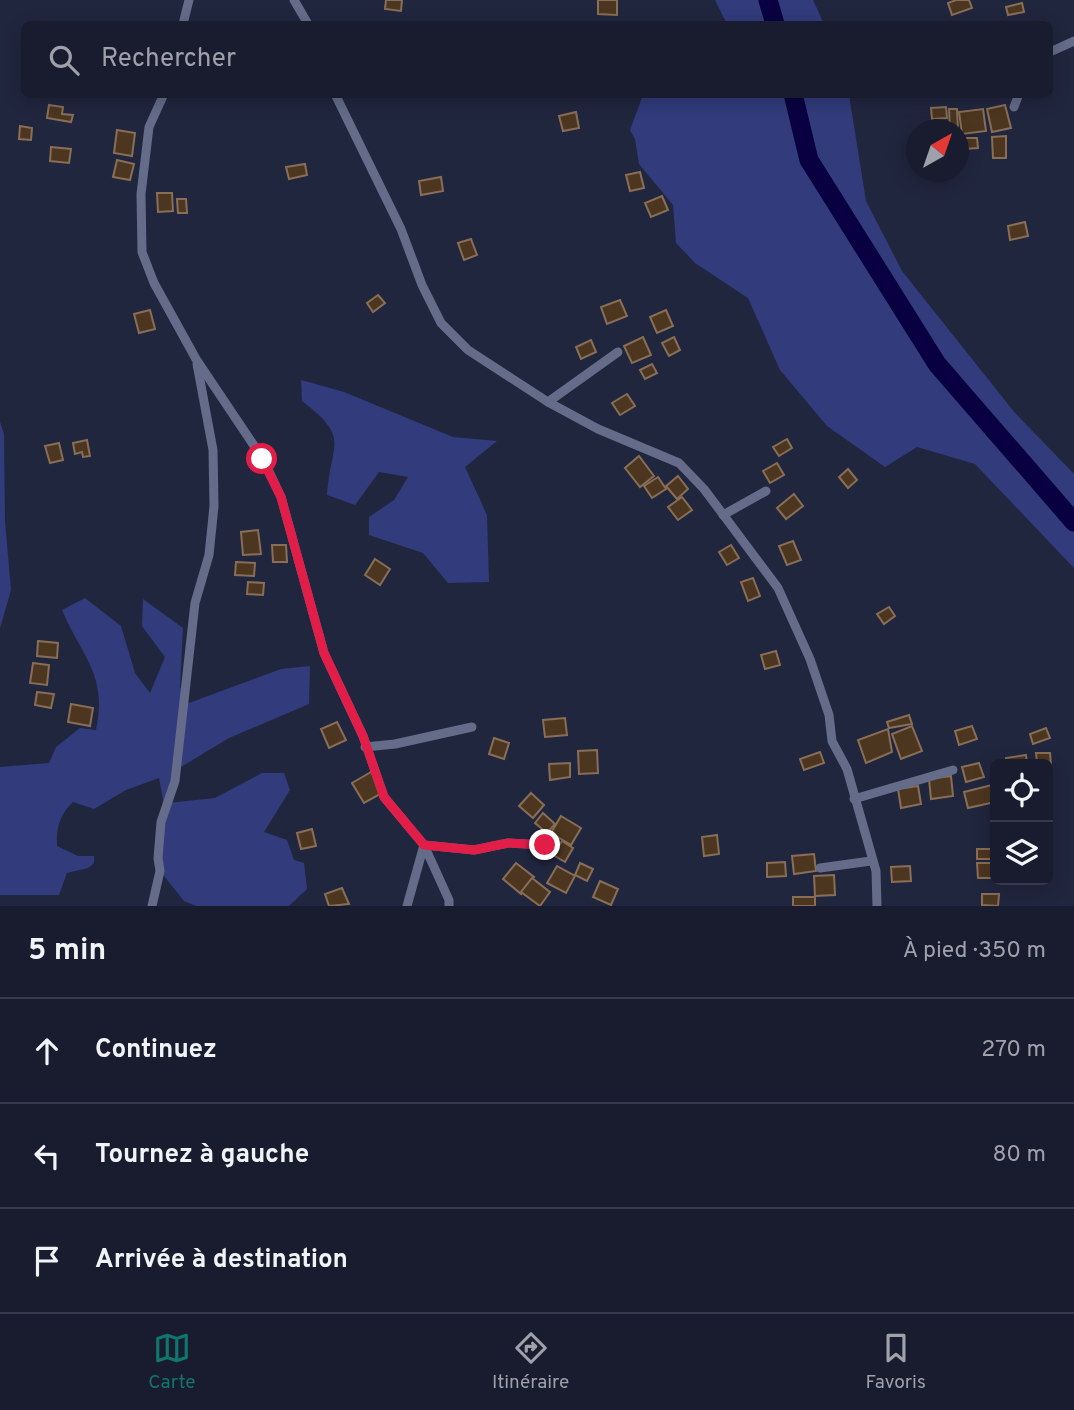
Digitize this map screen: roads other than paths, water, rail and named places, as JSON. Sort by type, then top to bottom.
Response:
[{"type":"street","points":[[184,21],[189,0]]},
{"type":"street","points":[[294,0],[307,21]]},
{"type":"street","points":[[1053,49],[1074,41]]},
{"type":"street","points":[[162,98],[149,127],[141,194],[142,252],[154,284],[196,359],[241,423],[281,497],[324,653],[363,736],[384,797],[424,845],[449,900],[449,906]]},
{"type":"street","points":[[337,98],[401,229],[422,285],[441,323],[468,350],[548,402],[598,429],[679,463],[723,515],[778,588],[820,686],[832,741],[847,769],[876,871],[877,906]]},
{"type":"street","points":[[1014,107],[1017,98]]},
{"type":"street","points":[[548,402],[618,352]]},
{"type":"street","points":[[152,906],[160,871],[158,858],[161,822],[175,781],[195,603],[209,555],[214,506],[212,450],[196,359]]},
{"type":"street","points":[[723,515],[766,491]]},
{"type":"street","points":[[365,747],[395,744],[472,727]]},
{"type":"street","points":[[854,799],[953,770]]},
{"type":"street","points":[[424,845],[474,850],[508,843],[545,845]]},
{"type":"street","points":[[407,906],[424,845]]},
{"type":"street","points":[[820,868],[871,861]]},
{"type":"waterway","points":[[768,0],[774,21]]},
{"type":"waterway","points":[[794,98],[809,160],[937,364],[1074,522]]}]
